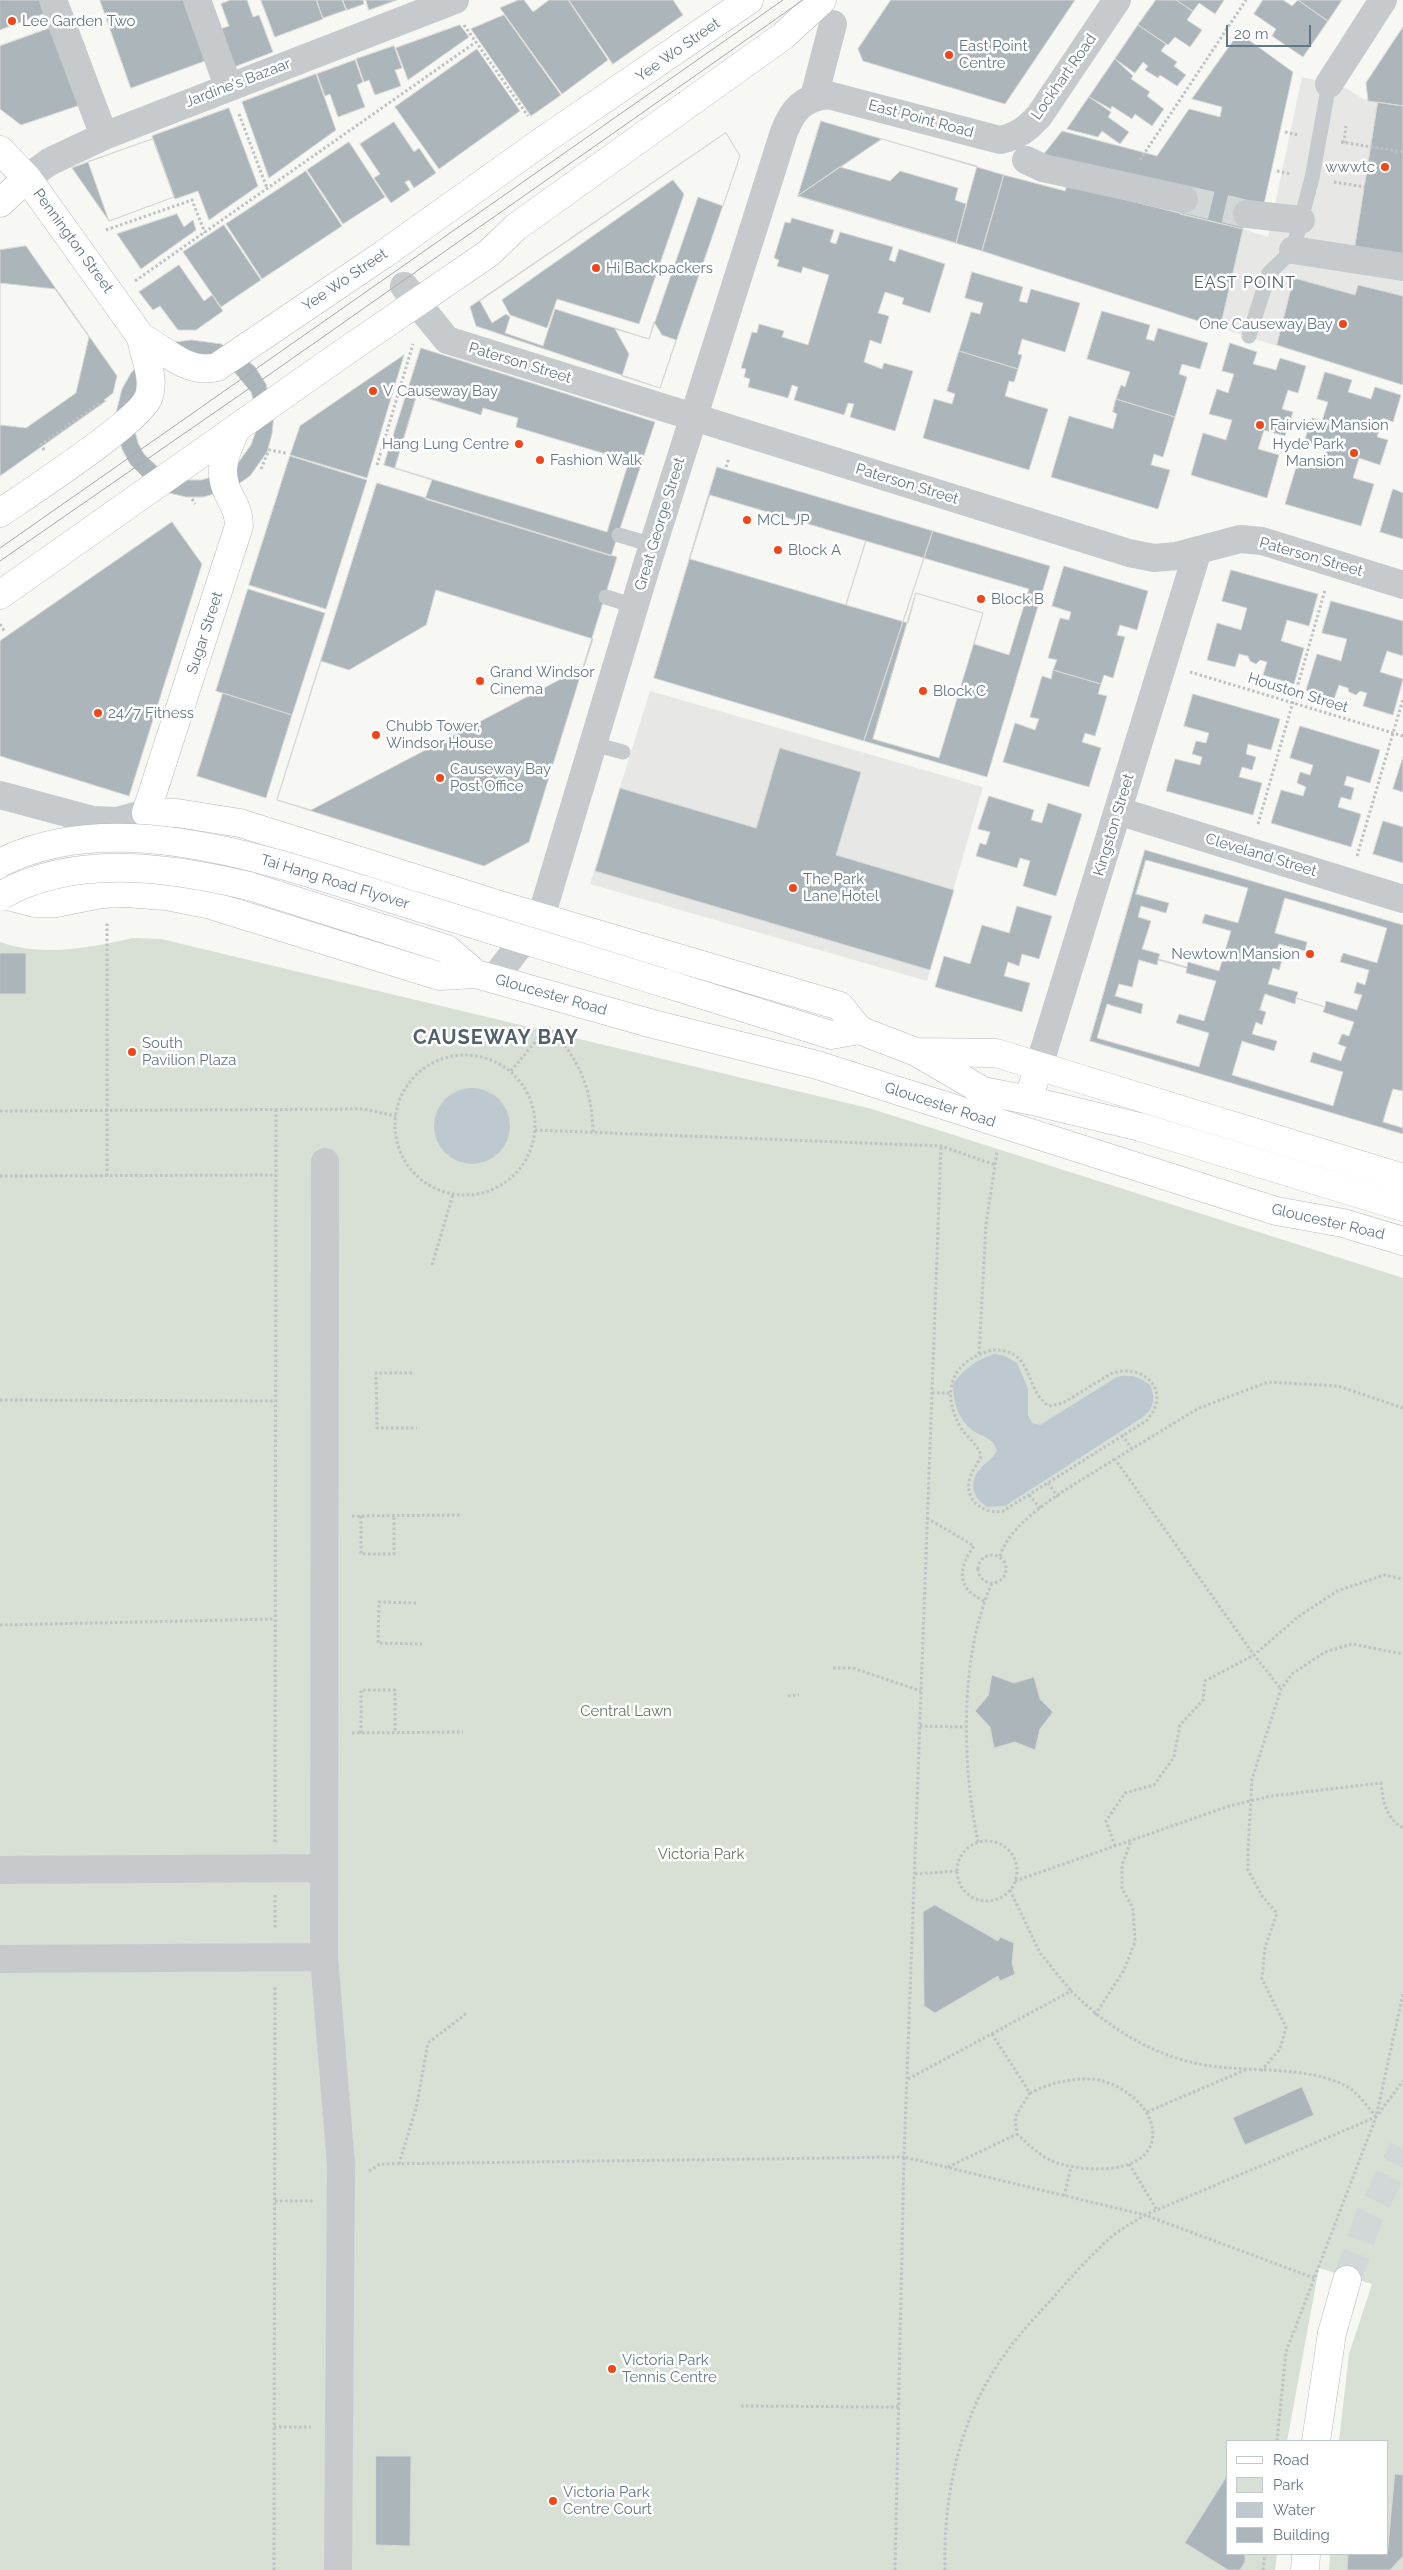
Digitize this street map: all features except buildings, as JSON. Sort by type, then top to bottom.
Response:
[{"type":"main road","name":"Yee Wo Street","points":[[141,337],[191,367],[204,370],[216,367],[384,254],[544,140],[749,0]]},
{"type":"main road","points":[[0,595],[489,253],[516,227],[783,36],[827,12]]},
{"type":"main road","name":"Pennington Street","points":[[0,150],[27,178],[141,337]]},
{"type":"main road","points":[[0,203],[27,178]]},
{"type":"main road","points":[[0,513],[114,432],[140,411],[149,398],[151,381],[144,357],[141,337]]},
{"type":"main road","name":"Sugar Street","points":[[140,824],[239,526],[236,506],[223,482],[222,468],[226,451],[236,429]]},
{"type":"main road","points":[[140,824],[177,813],[240,824],[840,1006],[859,1030]]},
{"type":"main road","name":"Tai Hang Road Flyover","points":[[0,863],[34,849],[87,840],[145,839],[204,847],[277,864],[831,1035],[859,1030]]},
{"type":"main road","name":"Tai Hang Road Flyover","points":[[0,895],[36,880],[69,872],[133,868],[173,871],[249,886],[447,949]]},
{"type":"main road","name":"Gloucester Road","points":[[0,895],[36,903],[56,903],[101,894],[125,893],[207,904],[438,976],[485,976],[653,1024],[817,1065],[1276,1211],[1343,1223],[1403,1241]]},
{"type":"main road","name":"Gloucester Road","points":[[447,949],[485,976]]},
{"type":"main road","name":"Gloucester Road","points":[[859,1030],[916,1052],[983,1091],[1140,1127],[1403,1208]]},
{"type":"main road","name":"Gloucester Road","points":[[916,1052],[996,1053],[1403,1178]]},
{"type":"main road","name":"Kingston Street","points":[[1028,1100],[1038,1066]]},
{"type":"main road","points":[[1316,2440],[1332,2333],[1347,2280]]},
{"type":"main road","points":[[1305,2570],[1306,2555]]},
{"type":"street","points":[[53,0],[104,136]]},
{"type":"street","points":[[197,0],[233,98]]},
{"type":"street","name":"Lockhart Road","points":[[1000,140],[1015,137],[1026,130],[1039,116],[1117,0]]},
{"type":"street","points":[[1329,84],[1383,0]]},
{"type":"street","name":"Jardine's Bazaar","points":[[27,178],[49,162],[104,136],[233,98],[458,9]]},
{"type":"street","points":[[814,97],[827,12]]},
{"type":"street","name":"East Point Road","points":[[814,97],[828,95],[842,98],[1000,140]]},
{"type":"street","name":"Great George Street","points":[[485,976],[541,916],[634,606],[784,132],[795,109],[814,97]]},
{"type":"street","points":[[1026,160],[1043,168],[1184,199]]},
{"type":"street","points":[[1247,214],[1301,220]]},
{"type":"street","points":[[1294,250],[1403,267]]},
{"type":"street","name":"Paterson Street","points":[[403,283],[447,340],[1129,553],[1154,558],[1198,550],[1240,539],[1262,541],[1403,584]]},
{"type":"street","name":"Kingston Street","points":[[1038,1066],[1198,550]]},
{"type":"street","points":[[0,795],[93,820],[140,824]]},
{"type":"street","name":"Cleveland Street","points":[[1118,811],[1403,899]]},
{"type":"street","points":[[76,899],[98,883]]},
{"type":"street","points":[[324,1162],[324,1958],[340,2188],[338,2570]]},
{"type":"street","points":[[0,1870],[324,1868]]},
{"type":"street","points":[[0,1959],[324,1958]]},
{"type":"lane","points":[[1249,336],[1269,273],[1294,250],[1312,178],[1329,84]]},
{"type":"lane","points":[[619,535],[653,545]]},
{"type":"lane","points":[[606,596],[634,606]]},
{"type":"lane","points":[[593,744],[624,752]]},
{"type":"path","points":[[1140,158],[1246,0]]},
{"type":"path","points":[[458,9],[476,42],[532,123]]},
{"type":"path","points":[[130,284],[476,42]]},
{"type":"path","points":[[233,98],[267,188]]},
{"type":"path","points":[[1370,147],[1402,152]]},
{"type":"path","points":[[106,230],[192,200],[205,232]]},
{"type":"path","points":[[377,465],[414,341]]},
{"type":"path","points":[[49,439],[99,403]]},
{"type":"path","points":[[261,469],[269,450],[286,453]]},
{"type":"path","points":[[192,499],[195,504]]},
{"type":"path","points":[[1256,832],[1325,589]]},
{"type":"path","points":[[0,624],[5,632]]},
{"type":"path","name":"Houston Street","points":[[1187,671],[1403,736]]},
{"type":"path","points":[[1356,862],[1403,698]]},
{"type":"path","points":[[107,922],[107,1176]]},
{"type":"path","points":[[511,1071],[549,1025],[574,1057],[583,1074],[589,1093],[593,1132]]},
{"type":"path","points":[[472,1055],[492,1060],[511,1071],[528,1094],[533,1108],[535,1130],[531,1149],[522,1166],[508,1180],[491,1190],[472,1195],[452,1194],[432,1187],[411,1169],[402,1157],[396,1137],[396,1116],[402,1095],[414,1077],[437,1061],[450,1056],[472,1055]]},
{"type":"path","points":[[0,1111],[364,1109],[396,1116]]},
{"type":"path","points":[[535,1130],[941,1146],[995,1165]]},
{"type":"path","points":[[978,1354],[986,1225],[998,1143]]},
{"type":"path","points":[[896,2570],[904,2157],[941,1146]]},
{"type":"path","points":[[0,1176],[276,1175]]},
{"type":"path","points":[[432,1265],[452,1194]]},
{"type":"path","points":[[1002,1350],[1022,1360],[1044,1403],[1049,1406],[1063,1403],[1112,1373],[1128,1371],[1145,1376],[1156,1390],[1156,1405],[1146,1421],[1003,1511],[996,1512],[982,1509],[971,1497],[968,1485],[981,1456],[980,1451],[959,1424],[953,1410],[950,1393],[955,1375],[963,1365],[978,1354],[1002,1350]]},
{"type":"path","points":[[412,1372],[376,1373],[376,1428],[417,1428]]},
{"type":"path","points":[[1000,1556],[1009,1535],[1022,1521],[1115,1459],[1199,1408],[1268,1382],[1338,1386],[1403,1408]]},
{"type":"path","points":[[932,1393],[950,1393]]},
{"type":"path","points":[[0,1400],[275,1400]]},
{"type":"path","points":[[1122,1435],[1132,1449]]},
{"type":"path","points":[[1115,1459],[1254,1655],[1281,1689]]},
{"type":"path","points":[[1048,1483],[1058,1497]]},
{"type":"path","points":[[1028,1495],[1040,1508]]},
{"type":"path","points":[[361,1516],[361,1554],[394,1554],[394,1515]]},
{"type":"path","points":[[324,1516],[461,1515]]},
{"type":"path","points":[[927,1518],[974,1546],[964,1563],[963,1578],[970,1593],[984,1601]]},
{"type":"path","points":[[986,1556],[1000,1556],[1006,1563],[1006,1572],[1001,1580],[992,1583],[983,1580],[978,1566],[986,1556]]},
{"type":"path","points":[[1115,1846],[1106,1821],[1125,1793],[1154,1784],[1174,1757],[1180,1725],[1203,1700],[1206,1681],[1254,1655],[1298,1617],[1337,1591],[1384,1575],[1403,1579]]},
{"type":"path","points":[[978,1842],[968,1776],[966,1727],[972,1661],[984,1601],[992,1583]]},
{"type":"path","points":[[416,1602],[378,1602],[378,1643],[422,1644]]},
{"type":"path","points":[[0,1625],[275,1619]]},
{"type":"path","points":[[1261,2071],[1280,2049],[1286,2027],[1262,1979],[1265,1947],[1277,1913],[1262,1896],[1248,1870],[1250,1801],[1252,1779],[1281,1689],[1292,1674],[1324,1652],[1352,1644],[1403,1654]]},
{"type":"path","points":[[833,1668],[854,1668],[921,1691]]},
{"type":"path","points":[[361,1733],[361,1690],[395,1690],[394,1733]]},
{"type":"path","points":[[788,1696],[798,1695]]},
{"type":"path","points":[[920,1726],[966,1727]]},
{"type":"path","points":[[324,1733],[464,1732]]},
{"type":"path","points":[[1016,1881],[1229,1806],[1271,1796],[1381,1784],[1383,1804],[1394,1823],[1403,1828]]},
{"type":"path","points":[[1095,2015],[1124,1970],[1135,1942],[1133,1908],[1122,1889],[1122,1866],[1131,1840]]},
{"type":"path","points":[[978,1842],[997,1842],[1012,1853],[1018,1871],[1016,1881],[1002,1897],[982,1901],[972,1897],[964,1890],[958,1881],[957,1871],[963,1853],[978,1842]]},
{"type":"path","points":[[914,1874],[957,1871]]},
{"type":"path","points":[[1010,1890],[1040,1953],[1071,1991],[1095,2015],[1119,2032],[1184,2061],[1245,2070],[1310,2074],[1345,2085],[1364,2102],[1376,2117]]},
{"type":"path","points":[[907,2079],[1071,1991]]},
{"type":"path","points":[[1277,2440],[1286,2352],[1376,2117],[1403,1994]]},
{"type":"path","points":[[399,2164],[416,2108],[428,2043],[467,2013]]},
{"type":"path","points":[[992,2034],[1030,2093]]},
{"type":"path","points":[[1146,2112],[1245,2070]]},
{"type":"path","points":[[1094,2079],[1116,2086],[1133,2098],[1146,2112],[1152,2129],[1152,2143],[1141,2157],[1129,2164],[1092,2169],[1071,2168],[1043,2155],[1018,2134],[1015,2117],[1030,2093],[1049,2083],[1094,2079]]},
{"type":"path","points":[[945,2570],[944,2535],[949,2490],[961,2446],[978,2398],[1004,2354],[1078,2270],[1111,2237],[1145,2215],[1376,2117],[1403,2081]]},
{"type":"path","points":[[948,2167],[1018,2134]]},
{"type":"path","points":[[274,2201],[317,2201],[380,2164],[904,2157],[1145,2215],[1314,2278]]},
{"type":"path","points":[[1129,2164],[1157,2210]]},
{"type":"path","points":[[1064,2196],[1071,2168]]},
{"type":"path","points":[[741,2406],[899,2407]]},
{"type":"path","points":[[274,2427],[339,2426]]},
{"type":"path","points":[[1263,2570],[1265,2555]]},
{"type":"shaded area","points":[[1302,77],[1346,88],[1363,99],[1403,106],[1403,385],[1220,328],[1243,229],[1268,237]]},
{"type":"shaded area","points":[[650,691],[983,787],[927,981],[590,884]]},
{"type":"green space","name":"Victoria Park","points":[[133,938],[161,939],[872,1109],[1403,1278],[1403,2570],[1329,2570],[1330,2555],[1388,2555],[1388,2440],[1339,2440],[1349,2354],[1372,2284],[1319,2268],[1287,2440],[1226,2440],[1226,2555],[1277,2555],[1275,2570],[0,2570],[0,942],[16,947],[49,950],[100,945]]},
{"type":"water","points":[[472,1088],[486,1091],[499,1099],[507,1112],[510,1126],[507,1140],[499,1153],[486,1161],[472,1164],[458,1161],[445,1153],[437,1140],[434,1126],[437,1112],[445,1099],[458,1091]]},
{"type":"water","points":[[994,1354],[1005,1356],[1017,1363],[1028,1389],[1028,1415],[1032,1423],[1040,1425],[1117,1377],[1122,1376],[1135,1377],[1150,1385],[1153,1403],[1150,1410],[1143,1417],[1005,1506],[988,1507],[979,1500],[973,1484],[977,1473],[997,1451],[992,1441],[971,1429],[961,1418],[954,1398],[953,1384],[971,1366]]},
{"type":"tunnel","points":[[1184,199],[1247,214]]},
{"type":"tunnel","points":[[1347,2280],[1369,2217],[1403,2149]]},
{"type":"tram line","points":[[0,548],[783,0]]},
{"type":"tram line","points":[[0,561],[803,0]]},
{"type":"place","name":"Lee Garden Two","points":[[12,21]]},
{"type":"place","name":"East Point Centre","points":[[949,55]]},
{"type":"place","name":"wwwtc","points":[[1385,167]]},
{"type":"place","name":"Hi Backpackers","points":[[596,268]]},
{"type":"place","name":"One Causeway Bay","points":[[1343,324]]},
{"type":"place","name":"V Causeway Bay","points":[[373,391]]},
{"type":"place","name":"Fairview Mansion","points":[[1260,425]]},
{"type":"place","name":"Hang Lung Centre","points":[[519,444]]},
{"type":"place","name":"Hyde Park Mansion","points":[[1354,453]]},
{"type":"place","name":"Fashion Walk","points":[[540,460]]},
{"type":"place","name":"MCL JP","points":[[747,520]]},
{"type":"place","name":"Block A","points":[[778,550]]},
{"type":"place","name":"Block B","points":[[981,599]]},
{"type":"place","name":"Grand Windsor Cinema","points":[[480,681]]},
{"type":"place","name":"Block C","points":[[923,691]]},
{"type":"place","name":"24/7 Fitness","points":[[98,713]]},
{"type":"place","name":"Chubb Tower, Windsor House","points":[[376,735]]},
{"type":"place","name":"Causeway Bay Post Office","points":[[440,778]]},
{"type":"place","name":"The Park Lane Hotel","points":[[793,888]]},
{"type":"place","name":"Newtown Mansion","points":[[1310,954]]},
{"type":"place","name":"South Pavilion Plaza","points":[[132,1052]]},
{"type":"place","name":"Victoria Park Tennis Centre","points":[[612,2369]]},
{"type":"place","name":"Victoria Park Centre Court","points":[[553,2501]]},
{"type":"district","name":"EAST POINT","points":[[1245,283]]},
{"type":"district","name":"CAUSEWAY BAY","points":[[496,1038]]},
{"type":"park label","name":"Central Lawn","points":[[626,1711]]}]
